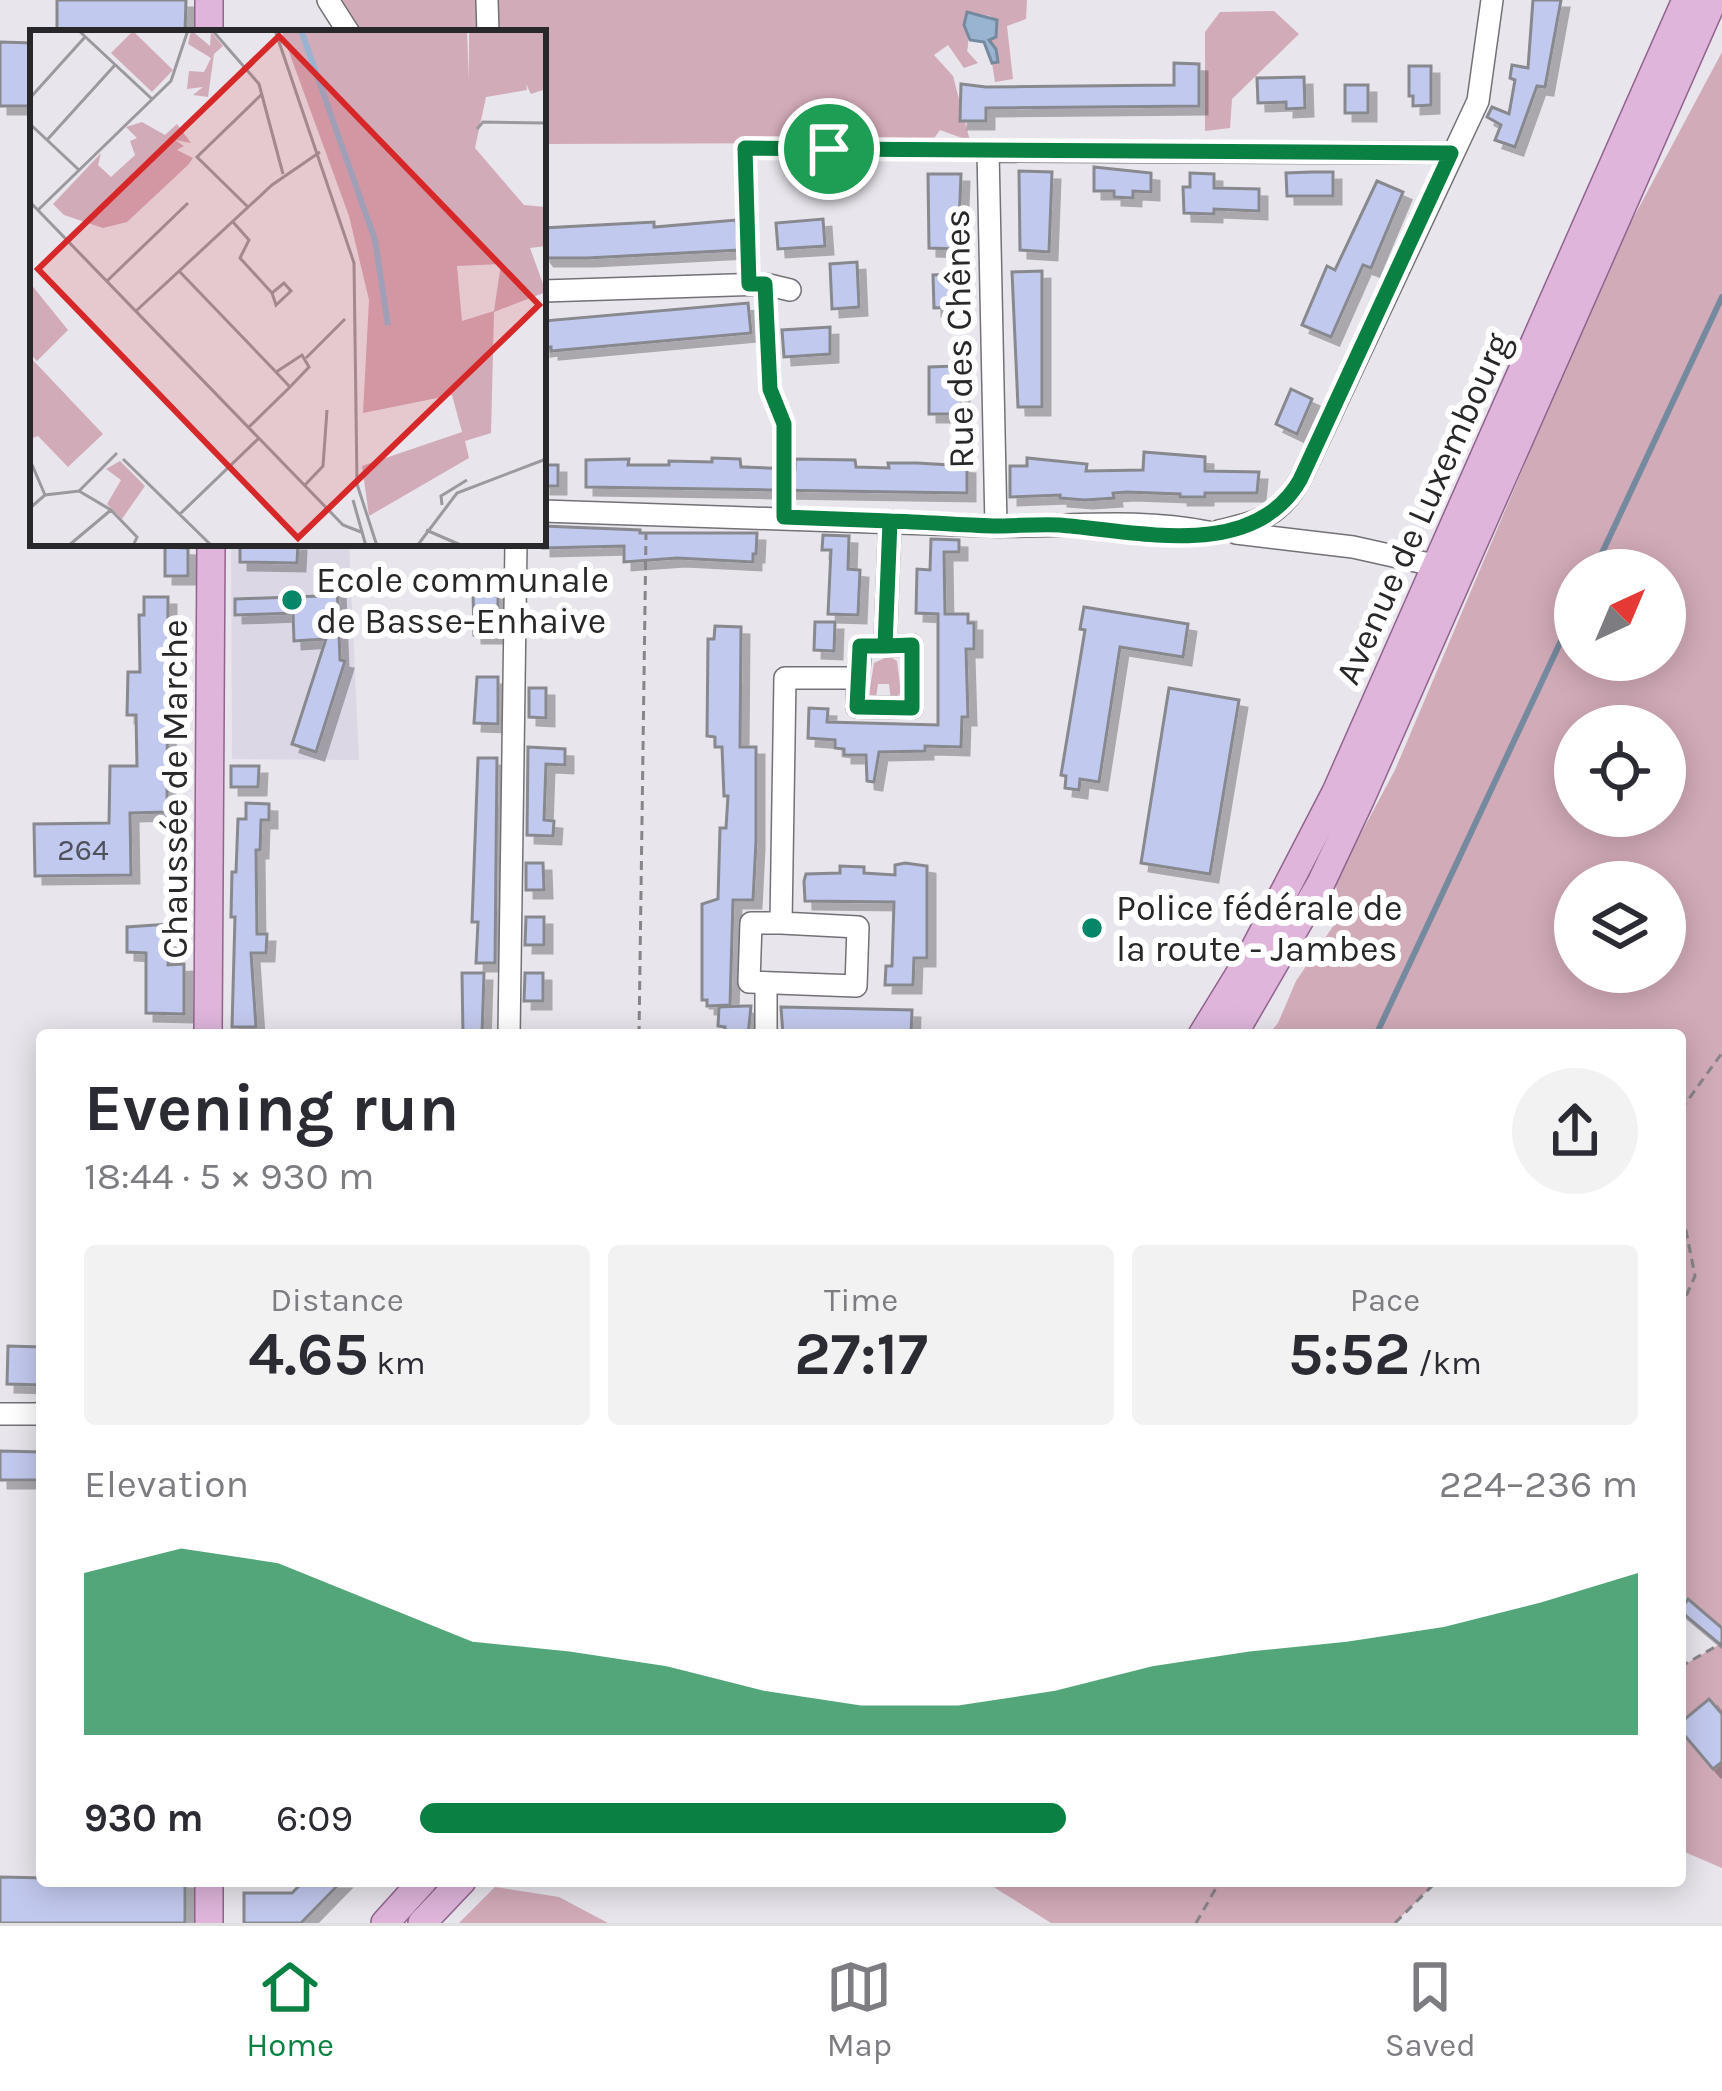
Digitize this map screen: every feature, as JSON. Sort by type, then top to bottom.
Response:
[{"type":"main road","name":"Avenue de Luxembourg","points":[[1236,1029],[1321,883],[1686,0]]},
{"type":"main road","name":"Avenue de Luxembourg","points":[[1206,1029],[1297,873],[1448,569],[1714,0]]},
{"type":"main road","name":"Chaussée de Marche","points":[[208,1029],[211,546]]},
{"type":"main road","points":[[209,1887],[209,1923]]},
{"type":"main road","points":[[385,1923],[418,1887]]},
{"type":"main road","points":[[422,1923],[456,1887]]},
{"type":"street","points":[[328,0],[347,30]]},
{"type":"street","points":[[487,0],[488,30]]},
{"type":"street","points":[[546,511],[1057,525],[1163,537],[1266,520],[1290,498],[1478,101],[1492,0]]},
{"type":"street","points":[[988,152],[1451,153]]},
{"type":"street","name":"Rue des Chênes","points":[[988,152],[996,526]]},
{"type":"street","points":[[546,291],[757,284],[790,290]]},
{"type":"street","points":[[885,646],[890,521]]},
{"type":"street","points":[[1214,531],[1354,547],[1448,569]]},
{"type":"street","points":[[509,1029],[516,546]]},
{"type":"street","points":[[912,645],[912,708],[857,707],[860,646],[885,646],[912,645]]},
{"type":"street","points":[[781,923],[785,678],[858,678]]},
{"type":"street","points":[[752,922],[781,923],[858,927],[856,986],[749,982],[752,922]]},
{"type":"street","points":[[766,983],[766,1029]]},
{"type":"street","points":[[0,1414],[36,1414]]},
{"type":"path","points":[[784,517],[784,424],[770,389],[745,148],[988,152]]},
{"type":"path","points":[[639,1029],[646,515]]},
{"type":"path","points":[[1686,1103],[1722,1053]]},
{"type":"path","points":[[1686,1230],[1695,1276],[1686,1296]]},
{"type":"path","points":[[1686,1663],[1722,1643]]},
{"type":"path","points":[[1196,1923],[1217,1887]]},
{"type":"path","points":[[1395,1923],[1432,1887]]},
{"type":"shaded area","points":[[328,0],[1027,0],[1026,19],[1007,26],[1013,79],[995,82],[992,63],[998,62],[989,40],[991,16],[967,12],[967,51],[978,63],[964,68],[948,45],[934,55],[953,76],[970,141],[940,130],[925,151],[799,149],[797,143],[546,144],[546,30],[347,30]]},
{"type":"shaded area","points":[[1274,11],[1299,34],[1232,99],[1230,128],[1205,131],[1205,32],[1220,12]]},
{"type":"shaded area","points":[[1722,52],[1722,1628],[1686,1597],[1686,1029],[1273,1029],[1296,981],[1342,913],[1335,882],[1395,770],[1613,256]]},
{"type":"shaded area","name":"Ecole communale de Basse-Enhaive","points":[[231,546],[349,546],[359,760],[232,759]]},
{"type":"shaded area","points":[[889,656],[897,661],[901,693],[891,701],[889,684],[878,684],[876,698],[869,694],[874,663]]},
{"type":"shaded area","points":[[1722,1643],[1722,1868],[1686,1853],[1686,1664]]},
{"type":"shaded area","points":[[495,1887],[559,1897],[608,1923],[459,1923]]},
{"type":"shaded area","points":[[994,1887],[1431,1887],[1395,1923],[1051,1923]]},
{"type":"water","points":[[967,12],[997,20],[996,37],[989,40],[998,62],[992,63],[984,42],[970,40],[964,25]]},
{"type":"building","points":[[57,0],[186,0],[185,30],[57,29]]},
{"type":"building","points":[[1533,0],[1561,0],[1545,87],[1537,86],[1515,147],[1495,140],[1501,125],[1487,117],[1492,107],[1509,114],[1515,80],[1510,78],[1512,65],[1528,68]]},
{"type":"building","points":[[0,42],[30,43],[30,106],[0,106]]},
{"type":"building","points":[[1174,63],[1199,64],[1199,106],[986,108],[986,121],[960,121],[961,84],[1174,85]]},
{"type":"building","points":[[1409,66],[1431,66],[1431,105],[1413,106]]},
{"type":"building","points":[[1304,77],[1305,108],[1286,109],[1286,102],[1258,103],[1257,78]]},
{"type":"building","points":[[1345,85],[1368,85],[1368,113],[1345,113]]},
{"type":"building","points":[[1094,167],[1151,173],[1151,192],[1133,191],[1133,198],[1094,191]]},
{"type":"building","points":[[1019,171],[1052,172],[1049,252],[1020,250]]},
{"type":"building","points":[[1333,172],[1333,196],[1287,196],[1286,173]]},
{"type":"building","points":[[1190,173],[1214,174],[1214,188],[1259,189],[1259,211],[1184,213],[1183,187],[1190,187]]},
{"type":"building","points":[[928,174],[961,174],[958,249],[929,248]]},
{"type":"building","points":[[1377,181],[1403,192],[1371,268],[1363,265],[1331,337],[1302,325],[1327,266],[1335,270]]},
{"type":"building","points":[[823,219],[825,246],[778,249],[776,223]]},
{"type":"building","points":[[736,220],[739,250],[546,258],[546,228],[654,222],[654,227]]},
{"type":"building","points":[[857,262],[859,307],[832,309],[830,264]]},
{"type":"building","points":[[1042,271],[1042,407],[1018,407],[1012,272]]},
{"type":"building","points":[[960,274],[961,307],[934,308],[933,275]]},
{"type":"building","points":[[748,303],[751,333],[551,351],[546,348],[546,321]]},
{"type":"building","points":[[830,327],[830,354],[784,357],[782,330]]},
{"type":"building","points":[[956,366],[961,414],[929,414],[929,367]]},
{"type":"building","points":[[1291,389],[1312,399],[1297,434],[1276,424]]},
{"type":"building","points":[[1144,452],[1205,457],[1205,471],[1259,472],[1257,493],[1180,497],[1127,492],[1085,500],[1060,495],[1010,497],[1010,466],[1027,466],[1027,458],[1087,464],[1086,471],[1143,470]]},
{"type":"building","points":[[712,458],[740,459],[741,467],[795,469],[795,459],[855,460],[856,467],[889,468],[888,463],[967,466],[967,493],[586,487],[586,460],[669,465],[669,461],[712,462]]},
{"type":"building","points":[[546,465],[558,465],[558,486],[546,486]]},
{"type":"building","points":[[546,526],[640,533],[757,533],[753,562],[677,558],[624,562],[624,546],[543,548]]},
{"type":"building","points":[[823,535],[849,536],[848,569],[860,570],[858,615],[828,614],[831,550],[822,550]]},
{"type":"building","points":[[931,539],[959,540],[959,552],[944,552],[945,614],[968,614],[968,623],[974,623],[974,649],[966,649],[968,717],[962,717],[961,747],[879,752],[874,782],[867,781],[866,755],[844,755],[844,749],[835,748],[835,740],[808,738],[809,708],[828,709],[827,722],[938,725],[938,614],[916,613],[917,569],[930,570]]},
{"type":"building","points":[[240,546],[298,546],[297,563],[240,562]]},
{"type":"building","points":[[165,547],[188,548],[188,576],[165,576]]},
{"type":"building","points":[[337,585],[340,660],[345,661],[316,752],[292,744],[326,639],[294,641],[293,613],[235,615],[235,599],[320,596],[320,586]]},
{"type":"building","points":[[498,592],[498,635],[474,635],[473,593]]},
{"type":"building","points":[[144,597],[168,597],[167,812],[130,813],[131,875],[35,876],[34,824],[109,823],[110,766],[137,766],[136,715],[127,715],[128,672],[140,672],[139,615],[144,615]]},
{"type":"building","points":[[1084,607],[1188,624],[1183,657],[1120,647],[1099,782],[1080,779],[1079,790],[1065,788],[1066,776],[1061,775],[1085,630],[1080,629]]},
{"type":"building","points":[[815,622],[835,622],[834,651],[814,650]]},
{"type":"building","points":[[715,626],[741,627],[740,747],[756,747],[756,841],[753,900],[733,900],[730,1005],[707,1006],[707,1000],[702,1000],[702,904],[718,899],[720,828],[726,828],[728,796],[724,796],[722,747],[715,747],[715,737],[707,736],[708,639],[714,639]]},
{"type":"building","points":[[477,677],[498,677],[498,724],[474,723]]},
{"type":"building","points":[[529,688],[546,688],[546,718],[529,717]]},
{"type":"building","points":[[1169,688],[1239,700],[1210,874],[1141,863]]},
{"type":"building","points":[[528,747],[565,749],[565,765],[546,764],[544,820],[554,821],[553,836],[527,835]]},
{"type":"building","points":[[478,758],[497,758],[495,963],[476,963],[478,922],[472,922]]},
{"type":"building","points":[[231,766],[259,766],[258,787],[231,787]]},
{"type":"building","points":[[246,803],[269,804],[269,820],[261,820],[260,850],[256,850],[257,934],[267,934],[266,953],[251,953],[256,1027],[232,1027],[232,872],[236,872],[238,819],[246,819]]},
{"type":"building","points":[[526,863],[543,863],[544,890],[526,890]]},
{"type":"building","points":[[895,865],[927,866],[927,958],[914,958],[913,985],[885,985],[886,966],[892,966],[894,902],[805,901],[804,881],[806,874],[840,873],[840,866],[895,875]]},
{"type":"building","points":[[526,917],[544,917],[544,945],[525,945]]},
{"type":"building","points":[[169,924],[168,965],[184,964],[184,1014],[146,1013],[146,953],[127,952],[127,927]]},
{"type":"building","points":[[462,973],[484,973],[482,1029],[463,1029]]},
{"type":"building","points":[[525,973],[543,973],[543,1001],[524,1001]]},
{"type":"building","points":[[751,1006],[749,1029],[718,1026],[719,1007]]},
{"type":"building","points":[[781,1007],[912,1010],[911,1029],[783,1029]]},
{"type":"building","points":[[8,1346],[36,1347],[36,1385],[7,1384]]},
{"type":"building","points":[[0,1451],[36,1452],[36,1480],[0,1480]]},
{"type":"building","points":[[1688,1599],[1722,1628],[1722,1646],[1686,1616]]},
{"type":"building","points":[[1709,1699],[1722,1714],[1722,1762],[1713,1769],[1686,1737],[1686,1718]]},
{"type":"building","points":[[0,1877],[36,1878],[36,1887],[185,1887],[185,1923],[0,1923]]},
{"type":"building","points":[[298,1887],[336,1887],[301,1923],[244,1923],[244,1893],[292,1893]]},
{"type":"waterway","points":[[1604,549],[1722,297]]},
{"type":"waterway","points":[[1379,1029],[1554,656]]},
{"type":"place","name":"Ecole communale de Basse-Enhaive","points":[[292,600]]},
{"type":"place","name":"Police fédérale de la route - Jambes","points":[[1092,928]]},
{"type":"route","points":[[829,149],[745,148],[749,284],[765,284],[770,389],[784,424],[784,517],[890,521],[885,646],[860,646],[857,707],[912,708],[912,645],[885,646],[890,521],[1057,525],[1163,537],[1266,520],[1290,498],[1300,480],[1451,153],[829,149]]}]
